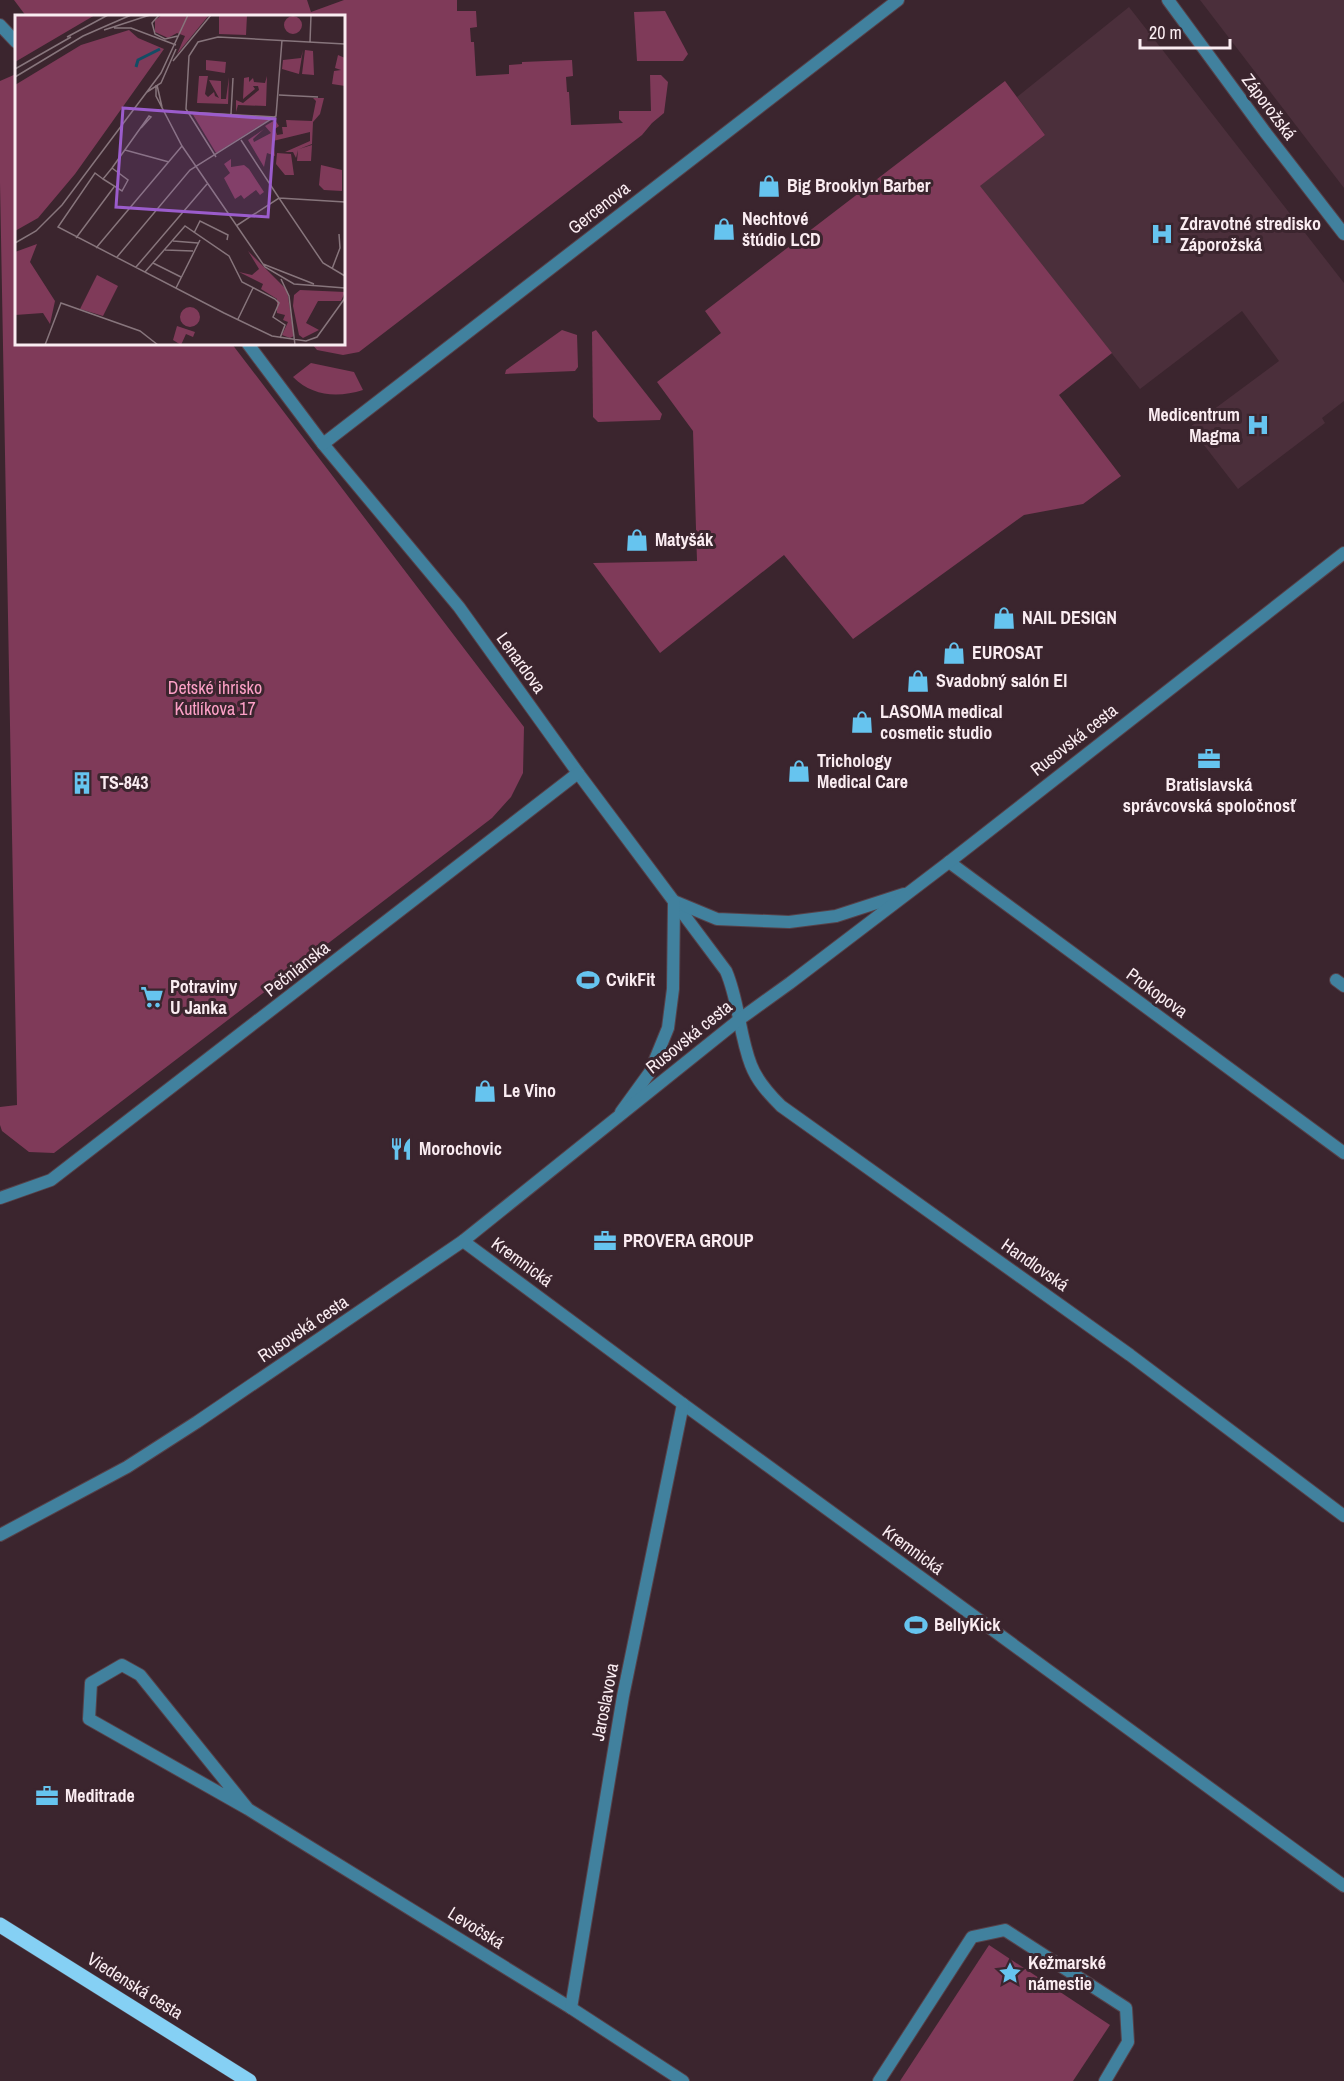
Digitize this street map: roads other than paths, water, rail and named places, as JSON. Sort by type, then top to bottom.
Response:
[{"type":"main road","name":"Viedenská cesta","points":[[0,1925],[249,2081]]},
{"type":"street","name":"Gercenova","points":[[324,444],[898,0]]},
{"type":"street","name":"Záporožská","points":[[1168,0],[1264,132],[1344,234]]},
{"type":"street","points":[[0,25],[15,41]]},
{"type":"street","name":"Lenardova","points":[[249,345],[324,444],[459,607],[578,773],[726,971],[734,989],[740,1019]]},
{"type":"street","name":"Rusovská cesta","points":[[0,1535],[127,1467],[463,1241],[740,1019],[949,862],[1344,553]]},
{"type":"street","name":"Pečnianska","points":[[0,1198],[51,1180],[578,773]]},
{"type":"street","name":"Prokopova","points":[[949,862],[1344,1153]]},
{"type":"street","points":[[614,1122],[650,1072],[668,1028],[673,977],[674,902],[717,919],[789,922],[836,916],[904,894]]},
{"type":"street","name":"Handlovská","points":[[740,1019],[751,1066],[765,1090],[781,1106],[1130,1355],[1344,1516]]},
{"type":"street","name":"Kremnická","points":[[463,1241],[1344,1886]]},
{"type":"street","name":"Jaroslavova","points":[[571,2008],[623,1696],[683,1404]]},
{"type":"street","name":"Rusovská cesta","points":[[0,1526],[35,1517]]},
{"type":"street","name":"Levočská","points":[[248,1809],[140,1675],[122,1665],[91,1683],[89,1719],[248,1809],[571,2008],[683,2081]]},
{"type":"street","points":[[879,2081],[972,1937],[1005,1930],[1126,2008],[1128,2042],[1105,2081]]},
{"type":"place","name":"Big Brooklyn Barber","points":[[769,186]]},
{"type":"place","name":"Nechtové štúdio LCD","points":[[724,229]]},
{"type":"place","name":"Zdravotné stredisko Záporožská","points":[[1162,234]]},
{"type":"place","name":"Medicentrum Magma","points":[[1258,425]]},
{"type":"place","name":"Matyšák","points":[[637,540]]},
{"type":"place","name":"NAIL DESIGN","points":[[1004,618]]},
{"type":"place","name":"EUROSAT","points":[[954,653]]},
{"type":"place","name":"Svadobný salón El","points":[[918,681]]},
{"type":"place","name":"LASOMA medical cosmetic studio","points":[[862,722]]},
{"type":"place","name":"Bratislavská správcovská spoločnosť","points":[[1209,759]]},
{"type":"place","name":"Trichology Medical Care","points":[[799,771]]},
{"type":"place","name":"TS-843","points":[[82,783]]},
{"type":"place","name":"CvikFit","points":[[588,980]]},
{"type":"place","name":"Potraviny U Janka","points":[[152,997]]},
{"type":"place","name":"Le Vino","points":[[485,1091]]},
{"type":"place","name":"Morochovic","points":[[401,1149]]},
{"type":"place","name":"PROVERA GROUP","points":[[605,1241]]},
{"type":"place","name":"BellyKick","points":[[916,1625]]},
{"type":"place","name":"Meditrade","points":[[47,1796]]},
{"type":"place","name":"Kežmarské námestie","points":[[1010,1973]]},
{"type":"park label","name":"Detské ihrisko Kutlíkova 17","points":[[215,698]]}]
